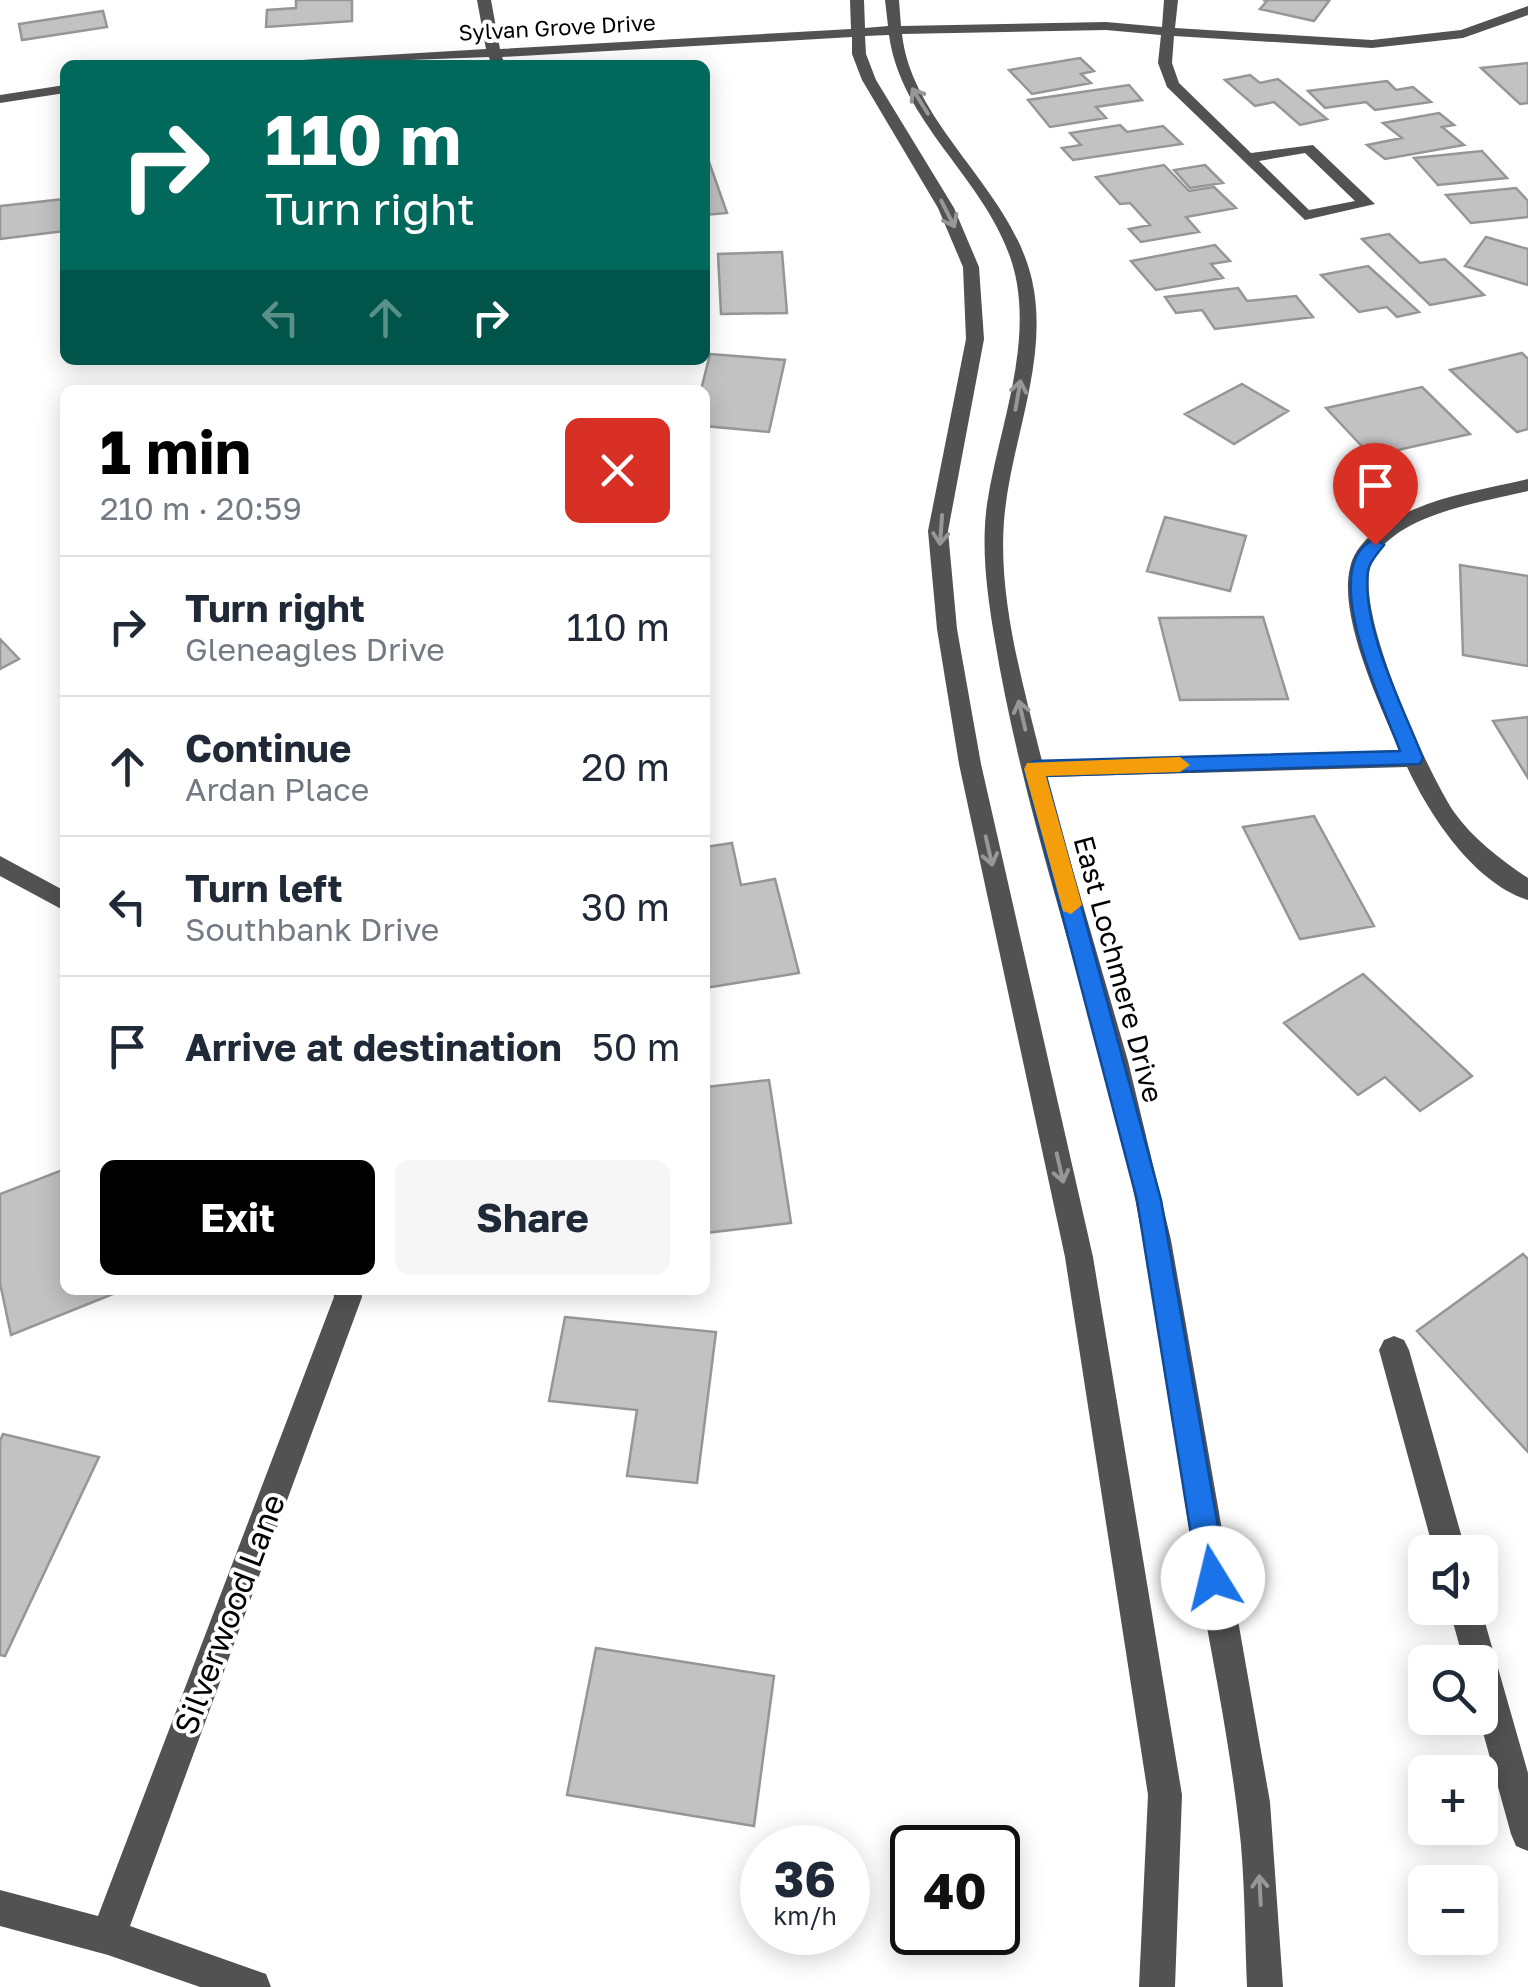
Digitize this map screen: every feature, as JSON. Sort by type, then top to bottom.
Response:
[{"type":"street","points":[[484,0],[486,25],[497,59]]},
{"type":"street","points":[[857,0],[859,54],[869,80],[946,208],[971,267],[975,339],[938,531],[947,629],[970,764],[1080,1257],[1164,1795],[1157,1987]]},
{"type":"street","name":"East Lochmere Drive","points":[[892,0],[891,28],[898,58],[913,90],[1003,222],[1025,282],[1027,332],[1023,366],[996,506],[994,538],[1006,644],[1034,769],[1149,1200],[1258,1842],[1265,1987]]},
{"type":"street","points":[[1171,0],[1165,63],[1172,84],[1305,215],[1367,204],[1308,148],[1248,158]]},
{"type":"street","name":"Sylvan Grove Drive","points":[[462,60],[891,28],[1167,28],[1293,42],[1372,44],[1464,34],[1528,10]]},
{"type":"street","points":[[0,99],[60,90]]},
{"type":"street","points":[[1528,486],[1424,511],[1375,545],[1359,566],[1359,602],[1372,650],[1413,758],[1446,819],[1486,862],[1528,891]]},
{"type":"street","points":[[1034,769],[1413,758]]},
{"type":"street","points":[[0,866],[60,899]]},
{"type":"street","name":"Silverwood Lane","points":[[108,1937],[348,1295]]},
{"type":"street","points":[[1394,1350],[1445,1535]]},
{"type":"street","points":[[1471,1625],[1528,1834]]},
{"type":"street","points":[[0,1908],[108,1937],[253,1987]]},
{"type":"building","points":[[296,0],[352,0],[352,21],[266,27],[267,10],[296,8]]},
{"type":"building","points":[[1263,0],[1329,1],[1314,21],[1260,9],[1267,1]]},
{"type":"building","points":[[103,11],[107,27],[22,40],[19,24]]},
{"type":"building","points":[[1080,58],[1094,71],[1081,74],[1091,83],[1032,94],[1009,70]]},
{"type":"building","points":[[1528,63],[1528,103],[1520,104],[1481,68]]},
{"type":"building","points":[[1250,75],[1260,83],[1278,79],[1327,119],[1300,125],[1274,102],[1255,106],[1225,80]]},
{"type":"building","points":[[1387,81],[1396,90],[1413,87],[1431,102],[1375,110],[1366,102],[1325,108],[1308,91]]},
{"type":"building","points":[[1129,85],[1142,100],[1096,107],[1106,118],[1050,127],[1028,100]]},
{"type":"building","points":[[1439,113],[1454,125],[1442,127],[1464,145],[1385,159],[1367,145],[1402,138],[1383,123]]},
{"type":"building","points":[[1120,125],[1127,132],[1163,126],[1182,144],[1073,160],[1062,148],[1081,145],[1070,133]]},
{"type":"building","points":[[1482,151],[1507,178],[1438,185],[1414,158]]},
{"type":"building","points":[[710,165],[727,213],[710,215]]},
{"type":"building","points":[[1164,165],[1189,191],[1214,187],[1236,208],[1186,217],[1199,232],[1141,242],[1129,229],[1150,225],[1130,203],[1120,204],[1096,177]]},
{"type":"building","points":[[1205,165],[1223,183],[1190,188],[1174,170]]},
{"type":"building","points":[[1516,188],[1528,201],[1528,217],[1471,223],[1446,195]]},
{"type":"building","points":[[60,200],[60,232],[0,239],[0,206]]},
{"type":"building","points":[[1389,234],[1420,263],[1445,259],[1484,295],[1430,305],[1362,239]]},
{"type":"building","points":[[1486,237],[1528,249],[1528,285],[1465,266]]},
{"type":"building","points":[[1215,245],[1230,261],[1211,264],[1223,278],[1156,290],[1131,261]]},
{"type":"building","points":[[782,252],[787,313],[721,314],[718,254]]},
{"type":"building","points":[[1368,266],[1419,312],[1397,317],[1387,307],[1359,312],[1321,275]]},
{"type":"building","points":[[1238,288],[1247,301],[1296,296],[1313,317],[1215,329],[1202,310],[1176,313],[1165,297]]},
{"type":"building","points":[[1522,353],[1528,359],[1528,429],[1517,432],[1450,370]]},
{"type":"building","points":[[710,354],[785,360],[769,432],[710,426],[710,385],[702,385]]},
{"type":"building","points":[[1242,384],[1288,411],[1234,444],[1185,414]]},
{"type":"building","points":[[1422,387],[1470,434],[1371,456],[1326,408]]},
{"type":"building","points":[[1165,517],[1246,536],[1230,591],[1147,571]]},
{"type":"building","points":[[1460,565],[1528,576],[1528,666],[1463,655]]},
{"type":"building","points":[[1263,617],[1288,699],[1180,700],[1159,618]]},
{"type":"building","points":[[0,639],[19,659],[0,669]]},
{"type":"building","points":[[1528,717],[1528,778],[1493,721]]},
{"type":"building","points":[[1314,816],[1374,926],[1300,939],[1243,827]]},
{"type":"building","points":[[732,843],[741,885],[775,879],[799,973],[710,987],[710,846]]},
{"type":"building","points":[[1363,974],[1472,1076],[1420,1111],[1385,1077],[1358,1095],[1284,1023]]},
{"type":"building","points":[[769,1080],[791,1223],[710,1232],[710,1086]]},
{"type":"building","points":[[60,1171],[60,1295],[111,1295],[11,1335],[0,1283],[0,1194]]},
{"type":"building","points":[[1523,1254],[1528,1259],[1528,1452],[1417,1331]]},
{"type":"building","points":[[565,1317],[716,1332],[697,1483],[627,1476],[637,1410],[549,1401]]},
{"type":"building","points":[[3,1434],[99,1457],[5,1656],[0,1655]]},
{"type":"building","points":[[596,1648],[774,1676],[754,1825],[567,1795]]},
{"type":"slow traffic","points":[[1071,905],[1034,769],[1180,765]]},
{"type":"route","points":[[1213,1578],[1149,1200],[1034,769],[1413,758],[1372,650],[1359,602],[1359,566],[1375,545]]}]
